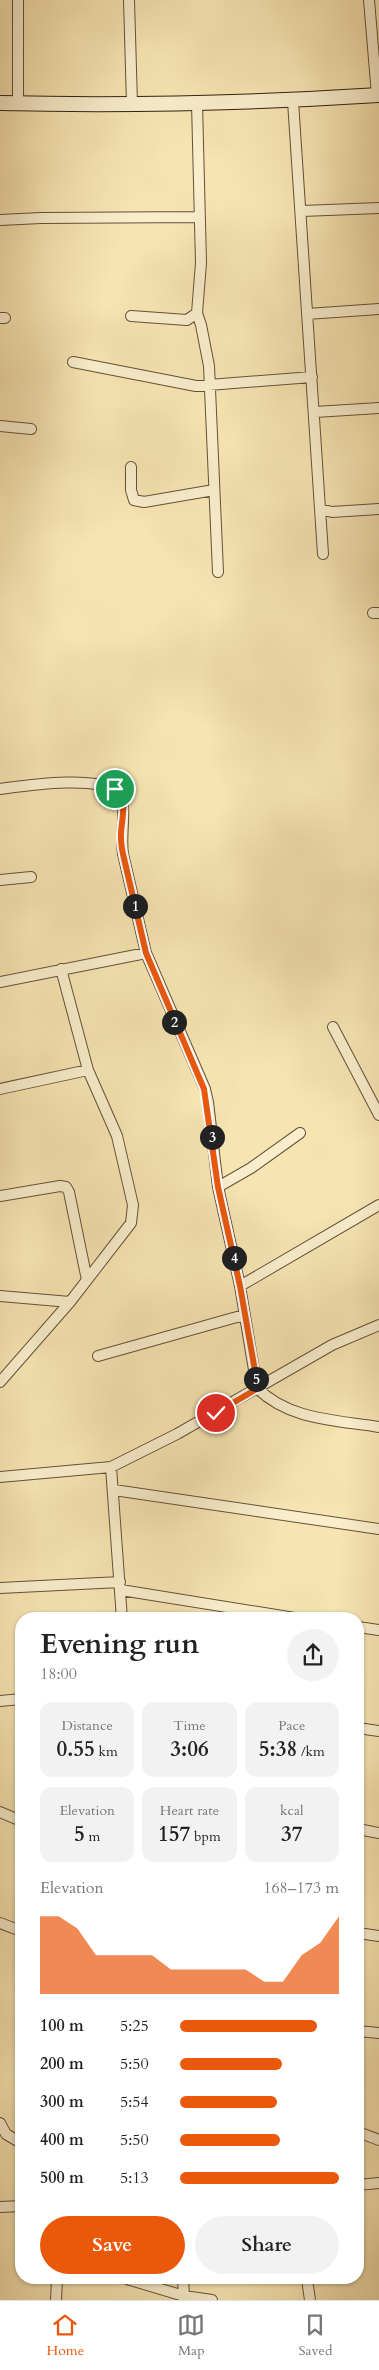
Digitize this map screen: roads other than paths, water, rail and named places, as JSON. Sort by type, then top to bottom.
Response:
[{"type":"street","points":[[18,0],[18,103]]},
{"type":"street","points":[[129,0],[132,104]]},
{"type":"street","points":[[0,103],[196,103],[378,95],[370,0]]},
{"type":"street","points":[[293,100],[302,211],[323,554]]},
{"type":"street","points":[[196,103],[201,263],[197,313],[209,366],[218,572]]},
{"type":"street","points":[[302,211],[379,208]]},
{"type":"street","points":[[0,220],[199,216]]},
{"type":"street","points":[[307,314],[379,309]]},
{"type":"street","points":[[131,316],[187,320],[197,313]]},
{"type":"street","points":[[74,362],[196,386],[312,377]]},
{"type":"street","points":[[315,412],[379,408]]},
{"type":"street","points":[[0,426],[32,429]]},
{"type":"street","points":[[131,467],[131,490],[134,500],[144,502],[214,490]]},
{"type":"street","points":[[320,509],[332,512],[379,509]]},
{"type":"street","points":[[0,789],[45,783],[68,783],[102,786],[120,792],[123,806],[121,838],[123,854],[146,953],[204,1089],[218,1187],[240,1286],[258,1388],[269,1399],[298,1414],[379,1427]]},
{"type":"street","points":[[0,880],[31,877]]},
{"type":"street","points":[[0,982],[146,953]]},
{"type":"street","points":[[0,1382],[70,1302],[131,1223],[134,1212],[117,1136],[88,1070],[61,969]]},
{"type":"street","points":[[333,1027],[375,1097],[379,1115]]},
{"type":"street","points":[[0,1088],[88,1070]]},
{"type":"street","points":[[218,1187],[251,1168],[300,1133]]},
{"type":"street","points":[[0,1196],[60,1186],[66,1188],[69,1192],[87,1280]]},
{"type":"street","points":[[240,1286],[379,1205]]},
{"type":"street","points":[[0,1296],[70,1302]]},
{"type":"street","points":[[98,1356],[244,1316]]},
{"type":"street","points":[[0,1477],[112,1467],[170,1438],[332,1345],[379,1325]]},
{"type":"street","points":[[112,1467],[122,1612]]},
{"type":"street","points":[[114,1490],[379,1529]]},
{"type":"street","points":[[0,1588],[120,1586],[263,1612]]},
{"type":"street","points":[[364,1628],[379,1630]]},
{"type":"street","points":[[0,1700],[15,1699]]},
{"type":"street","points":[[364,1729],[379,1732]]},
{"type":"street","points":[[0,1812],[15,1818]]},
{"type":"street","points":[[364,1830],[379,1832]]},
{"type":"street","points":[[0,1923],[15,1929]]},
{"type":"street","points":[[364,1934],[379,1936]]},
{"type":"street","points":[[364,2032],[379,2033]]},
{"type":"street","points":[[0,2123],[6,2134],[15,2139]]},
{"type":"street","points":[[364,2134],[379,2140]]},
{"type":"street","points":[[364,2184],[379,2183]]},
{"type":"street","points":[[0,2207],[15,2206]]},
{"type":"street","points":[[56,2300],[57,2284]]},
{"type":"street","points":[[144,2284],[184,2296],[212,2300]]},
{"type":"street","points":[[183,2284],[184,2296]]},
{"type":"street","points":[[308,2284],[310,2300]]}]
